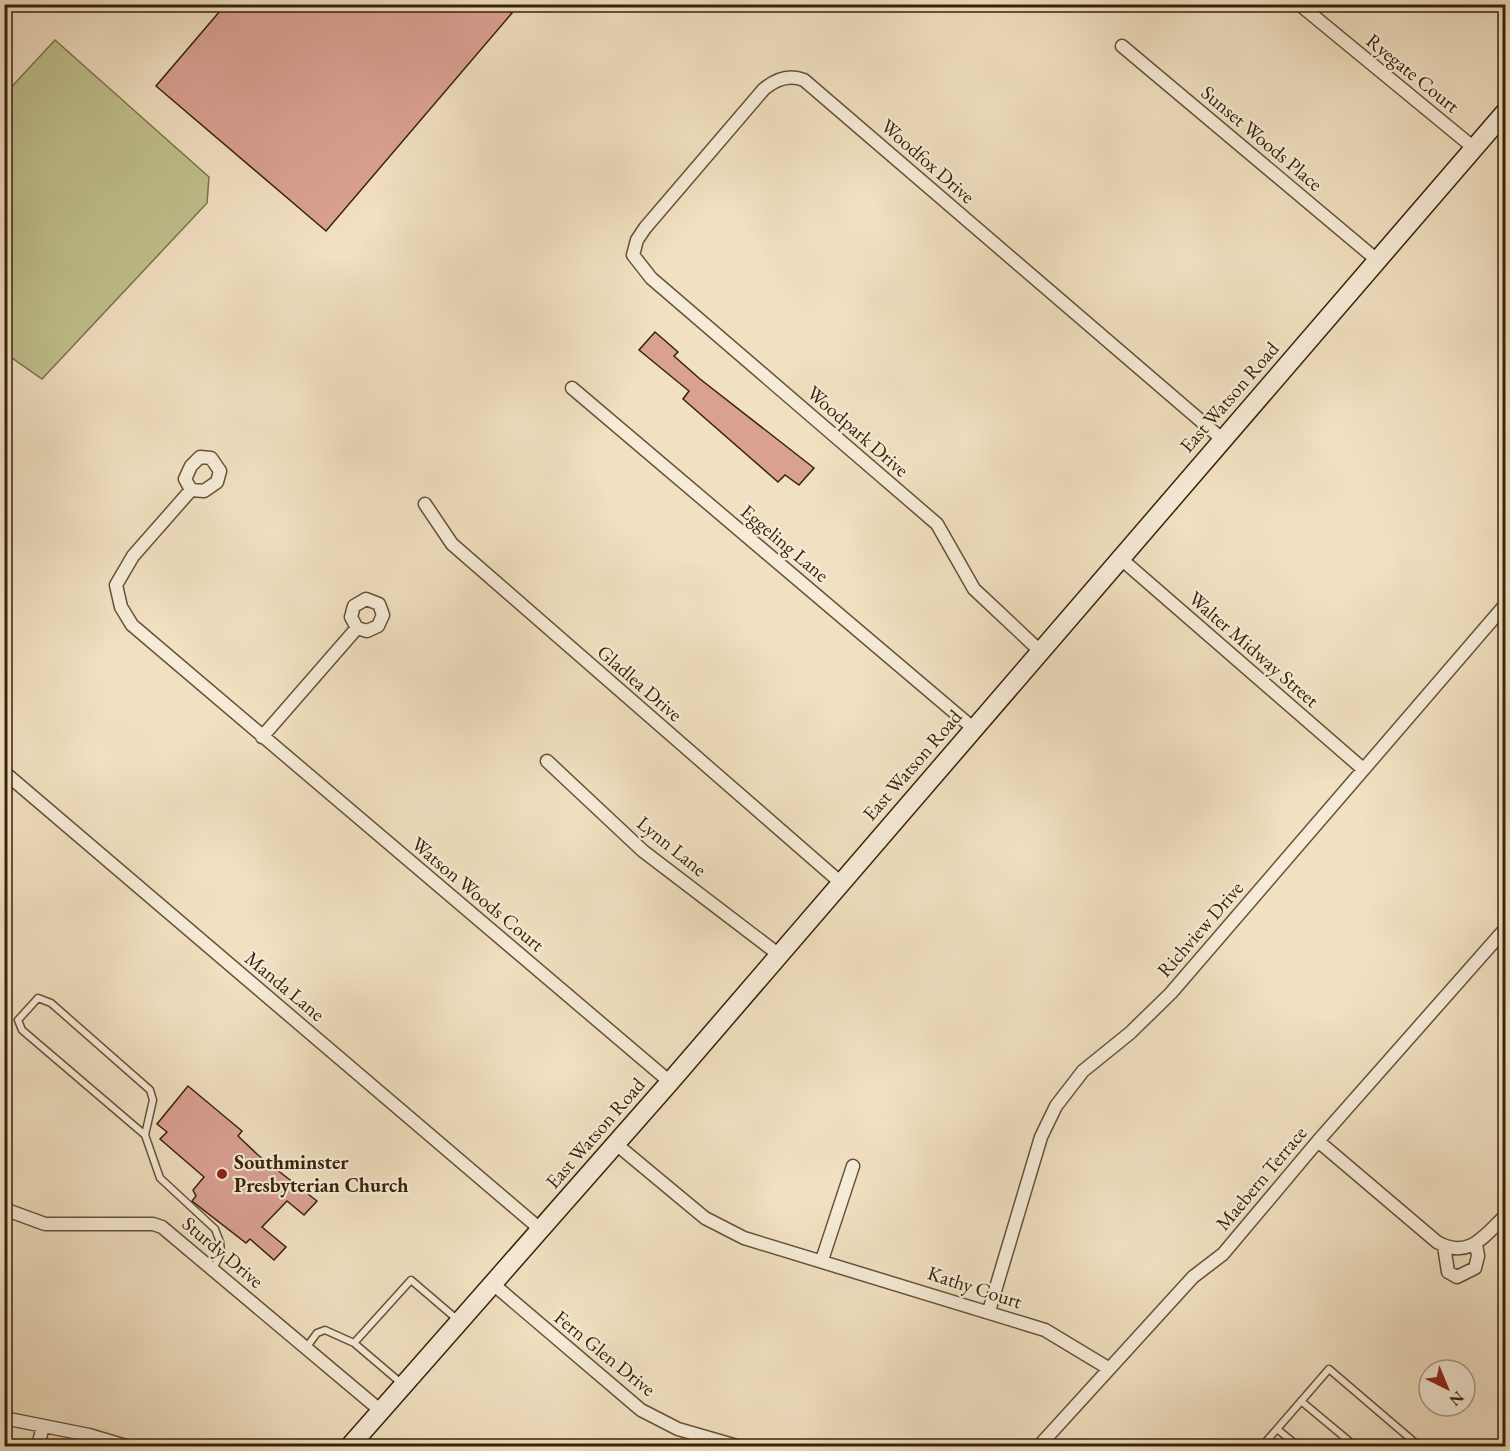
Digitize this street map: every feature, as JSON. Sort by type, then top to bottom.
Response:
[{"type":"street","name":"Ryegate Court","points":[[1299,4],[1474,148]]},
{"type":"street","name":"Sunset Woods Place","points":[[1122,46],[1377,260]]},
{"type":"street","name":"Woodfox Drive","points":[[633,255],[637,240],[645,228],[764,89],[774,81],[796,77],[804,80],[1222,439]]},
{"type":"street","name":"East Watson Road","points":[[350,1446],[670,1082],[1506,111]]},
{"type":"street","name":"Woodpark Drive","points":[[633,255],[651,278],[937,525],[974,589],[1040,651]]},
{"type":"street","name":"Eggeling Lane","points":[[572,388],[973,728]]},
{"type":"street","name":"Watson Woods Court","points":[[191,490],[133,556],[116,585],[121,607],[132,625],[670,1082]]},
{"type":"street","name":"Gladlea Drive","points":[[425,504],[452,544],[840,882]]},
{"type":"street","name":"Walter Midway Street","points":[[1120,558],[1363,769]]},
{"type":"street","name":"Richview Drive","points":[[989,1311],[1041,1137],[1056,1106],[1083,1071],[1130,1033],[1171,993],[1506,604]]},
{"type":"street","points":[[262,737],[357,628]]},
{"type":"street","name":"Lynn Lane","points":[[547,761],[644,851],[778,954]]},
{"type":"street","name":"Manda Lane","points":[[4,772],[540,1229]]},
{"type":"street","name":"Maebern Terrace","points":[[1039,1446],[1193,1277],[1223,1254],[1318,1141],[1506,928]]},
{"type":"street","points":[[1318,1141],[1450,1249],[1462,1249],[1476,1244],[1506,1215]]},
{"type":"street","name":"Kathy Court","points":[[616,1143],[705,1218],[744,1238],[989,1311],[1045,1330],[1108,1368]]},
{"type":"street","points":[[822,1260],[853,1166]]},
{"type":"street","name":"Sturdy Drive","points":[[4,1209],[45,1224],[153,1224],[171,1232],[381,1411]]},
{"type":"street","points":[[1444,1246],[1444,1262],[1448,1272],[1457,1277],[1474,1268],[1478,1256],[1476,1244]]},
{"type":"street","name":"Fern Glen Drive","points":[[493,1284],[641,1410],[678,1429],[736,1446]]},
{"type":"street","points":[[4,1418],[89,1435],[126,1446]]},
{"type":"street","points":[[38,1446],[43,1426]]},
{"type":"lane","points":[[146,1135],[22,1029],[18,1020],[38,998],[51,1004],[150,1090],[153,1100],[146,1135],[160,1178],[215,1229],[221,1253],[213,1269]]},
{"type":"lane","points":[[354,1343],[411,1280],[459,1321]]},
{"type":"lane","points":[[306,1349],[317,1333],[325,1330],[354,1343],[403,1385]]},
{"type":"lane","points":[[1262,1446],[1329,1369],[1419,1446]]},
{"type":"lane","points":[[1301,1401],[1354,1446]]},
{"type":"lane","points":[[1277,1429],[1298,1446]]},
{"type":"lane","points":[[1404,1446],[1410,1439]]},
{"type":"green space","points":[[55,40],[209,177],[207,203],[42,379],[5,353],[4,95]]},
{"type":"building","points":[[226,4],[501,4],[512,13],[326,231],[156,86]]},
{"type":"building","points":[[655,332],[678,352],[674,356],[700,379],[814,468],[799,485],[785,475],[778,482],[683,399],[689,391],[639,350]]},
{"type":"building","name":"Southminster Presbyterian Church","points":[[188,1086],[242,1131],[238,1136],[258,1155],[317,1201],[304,1215],[287,1201],[262,1227],[286,1247],[274,1260],[250,1239],[246,1243],[192,1201],[196,1196],[193,1190],[204,1177],[160,1139],[167,1132],[157,1124]]},
{"type":"place","name":"Southminster Presbyterian Church","points":[[222,1174]]}]
